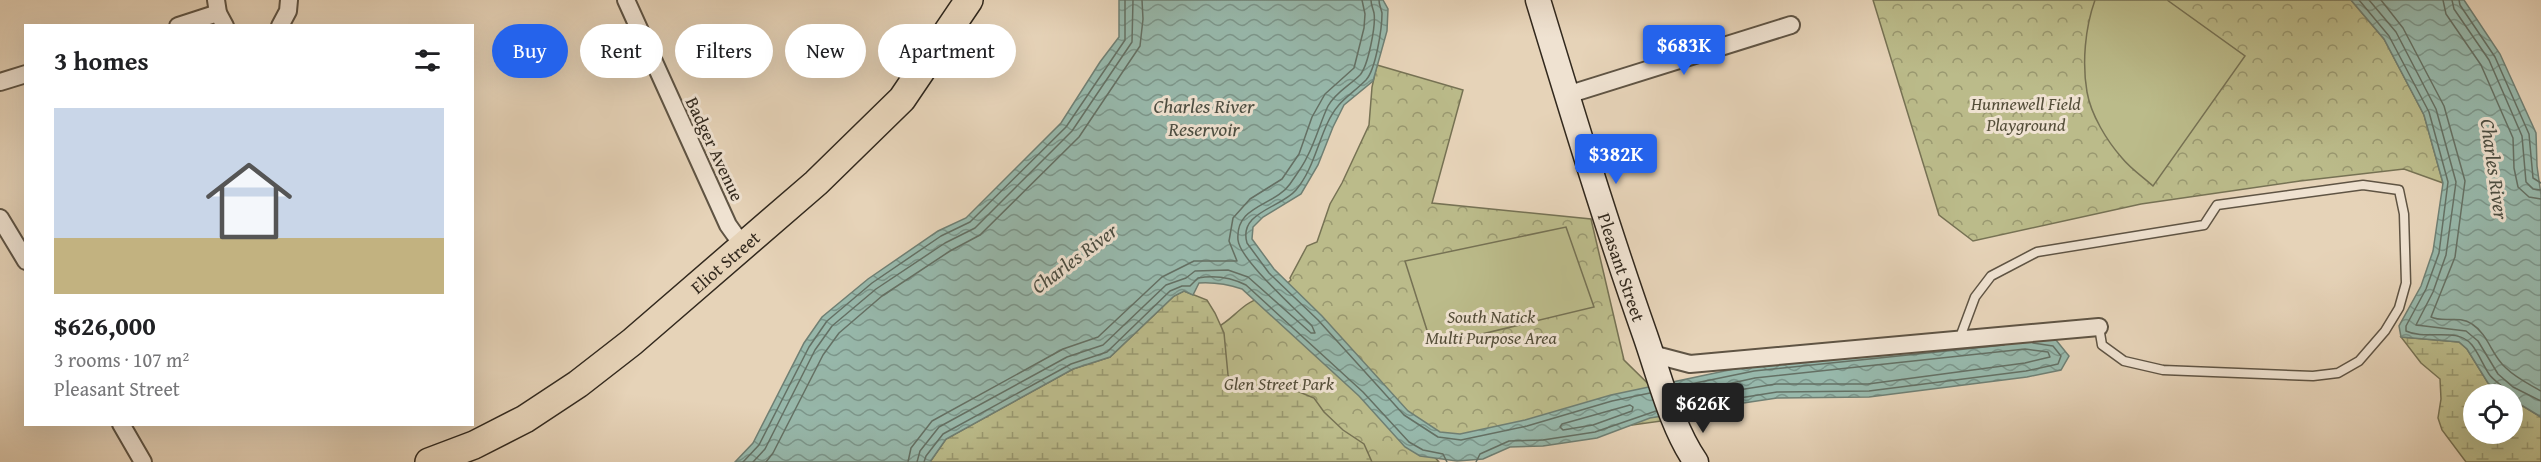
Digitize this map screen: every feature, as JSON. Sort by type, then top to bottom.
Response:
[{"type":"main road","name":"Eliot Street","points":[[429,462],[500,433],[578,384],[632,342],[816,183],[902,99],[969,0]]},
{"type":"main road","name":"Pleasant Street","points":[[1538,0],[1611,239],[1659,380],[1677,424],[1686,458]]},
{"type":"street","points":[[281,24],[288,11],[289,0]]},
{"type":"street","name":"Badger Avenue","points":[[626,0],[728,225],[743,246]]},
{"type":"street","points":[[184,24],[219,13]]},
{"type":"street","points":[[1567,95],[1791,25]]},
{"type":"street","points":[[0,82],[24,75]]},
{"type":"street","points":[[0,218],[24,258]]},
{"type":"street","points":[[1652,354],[1690,364],[2099,327]]},
{"type":"street","points":[[122,426],[143,462]]},
{"type":"lane","points":[[1959,340],[1975,297],[1991,276],[2037,252],[2204,225],[2217,205],[2363,185],[2399,190],[2404,214],[2406,283],[2399,308],[2385,331],[2360,360],[2338,373],[2313,376],[2163,370],[2124,361],[2102,345],[2099,327]]},
{"type":"green space","name":"Hunnewell Field Playground","points":[[1873,0],[2351,0],[2384,39],[2424,115],[2443,183],[2404,169],[2300,181],[2141,204],[1973,241],[1939,215]]},
{"type":"green space","points":[[2095,0],[2167,0],[2245,56],[2153,186],[2129,166],[2116,151],[2100,127],[2089,101],[2085,81],[2085,46]]},
{"type":"green space","name":"South Natick Multi Purpose Area","points":[[1377,65],[1463,90],[1432,203],[1591,219],[1624,360],[1683,418],[1431,453],[1439,462],[1031,462],[1246,305],[1286,285],[1291,280],[1307,246],[1317,242],[1330,204],[1369,125],[1372,87]]},
{"type":"green space","points":[[1566,227],[1594,307],[1432,346],[1405,261]]},
{"type":"green space","points":[[1184,291],[1207,300],[1215,313],[1224,333],[1228,375],[1237,391],[1297,391],[1314,398],[1324,412],[1343,430],[1364,444],[1372,462],[930,462],[946,439],[1073,369],[1110,357],[1174,296]]},
{"type":"green space","points":[[2401,337],[2459,342],[2467,349],[2489,384],[2463,384],[2463,444],[2523,444],[2523,406],[2541,417],[2541,462],[2466,462],[2442,430],[2438,418],[2441,399],[2440,379],[2421,363]]},
{"type":"water","name":"Charles River Reservoir","points":[[1119,0],[1383,0],[1388,9],[1387,31],[1373,81],[1344,105],[1318,165],[1301,194],[1263,217],[1253,227],[1252,239],[1274,269],[1322,316],[1408,411],[1440,432],[1460,434],[1525,420],[1611,395],[1753,365],[2025,336],[2056,340],[2069,356],[2061,370],[2027,377],[1869,397],[1777,398],[1650,418],[1597,438],[1543,446],[1510,447],[1483,459],[1457,461],[1420,456],[1405,447],[1359,396],[1242,289],[1221,284],[1199,283],[1193,295],[1184,291],[1174,296],[1110,357],[1073,369],[946,439],[930,462],[735,462],[753,443],[804,343],[822,317],[868,279],[938,231],[966,218],[1061,123],[1119,37]]},
{"type":"water","name":"Charles River","points":[[2351,0],[2464,0],[2500,54],[2536,133],[2541,195],[2541,417],[2523,406],[2523,384],[2489,384],[2467,349],[2459,342],[2401,337],[2399,326],[2421,286],[2433,251],[2443,183],[2424,115],[2384,39]]},
{"type":"park label","name":"Glen Street Park","points":[[1279,383]]}]
